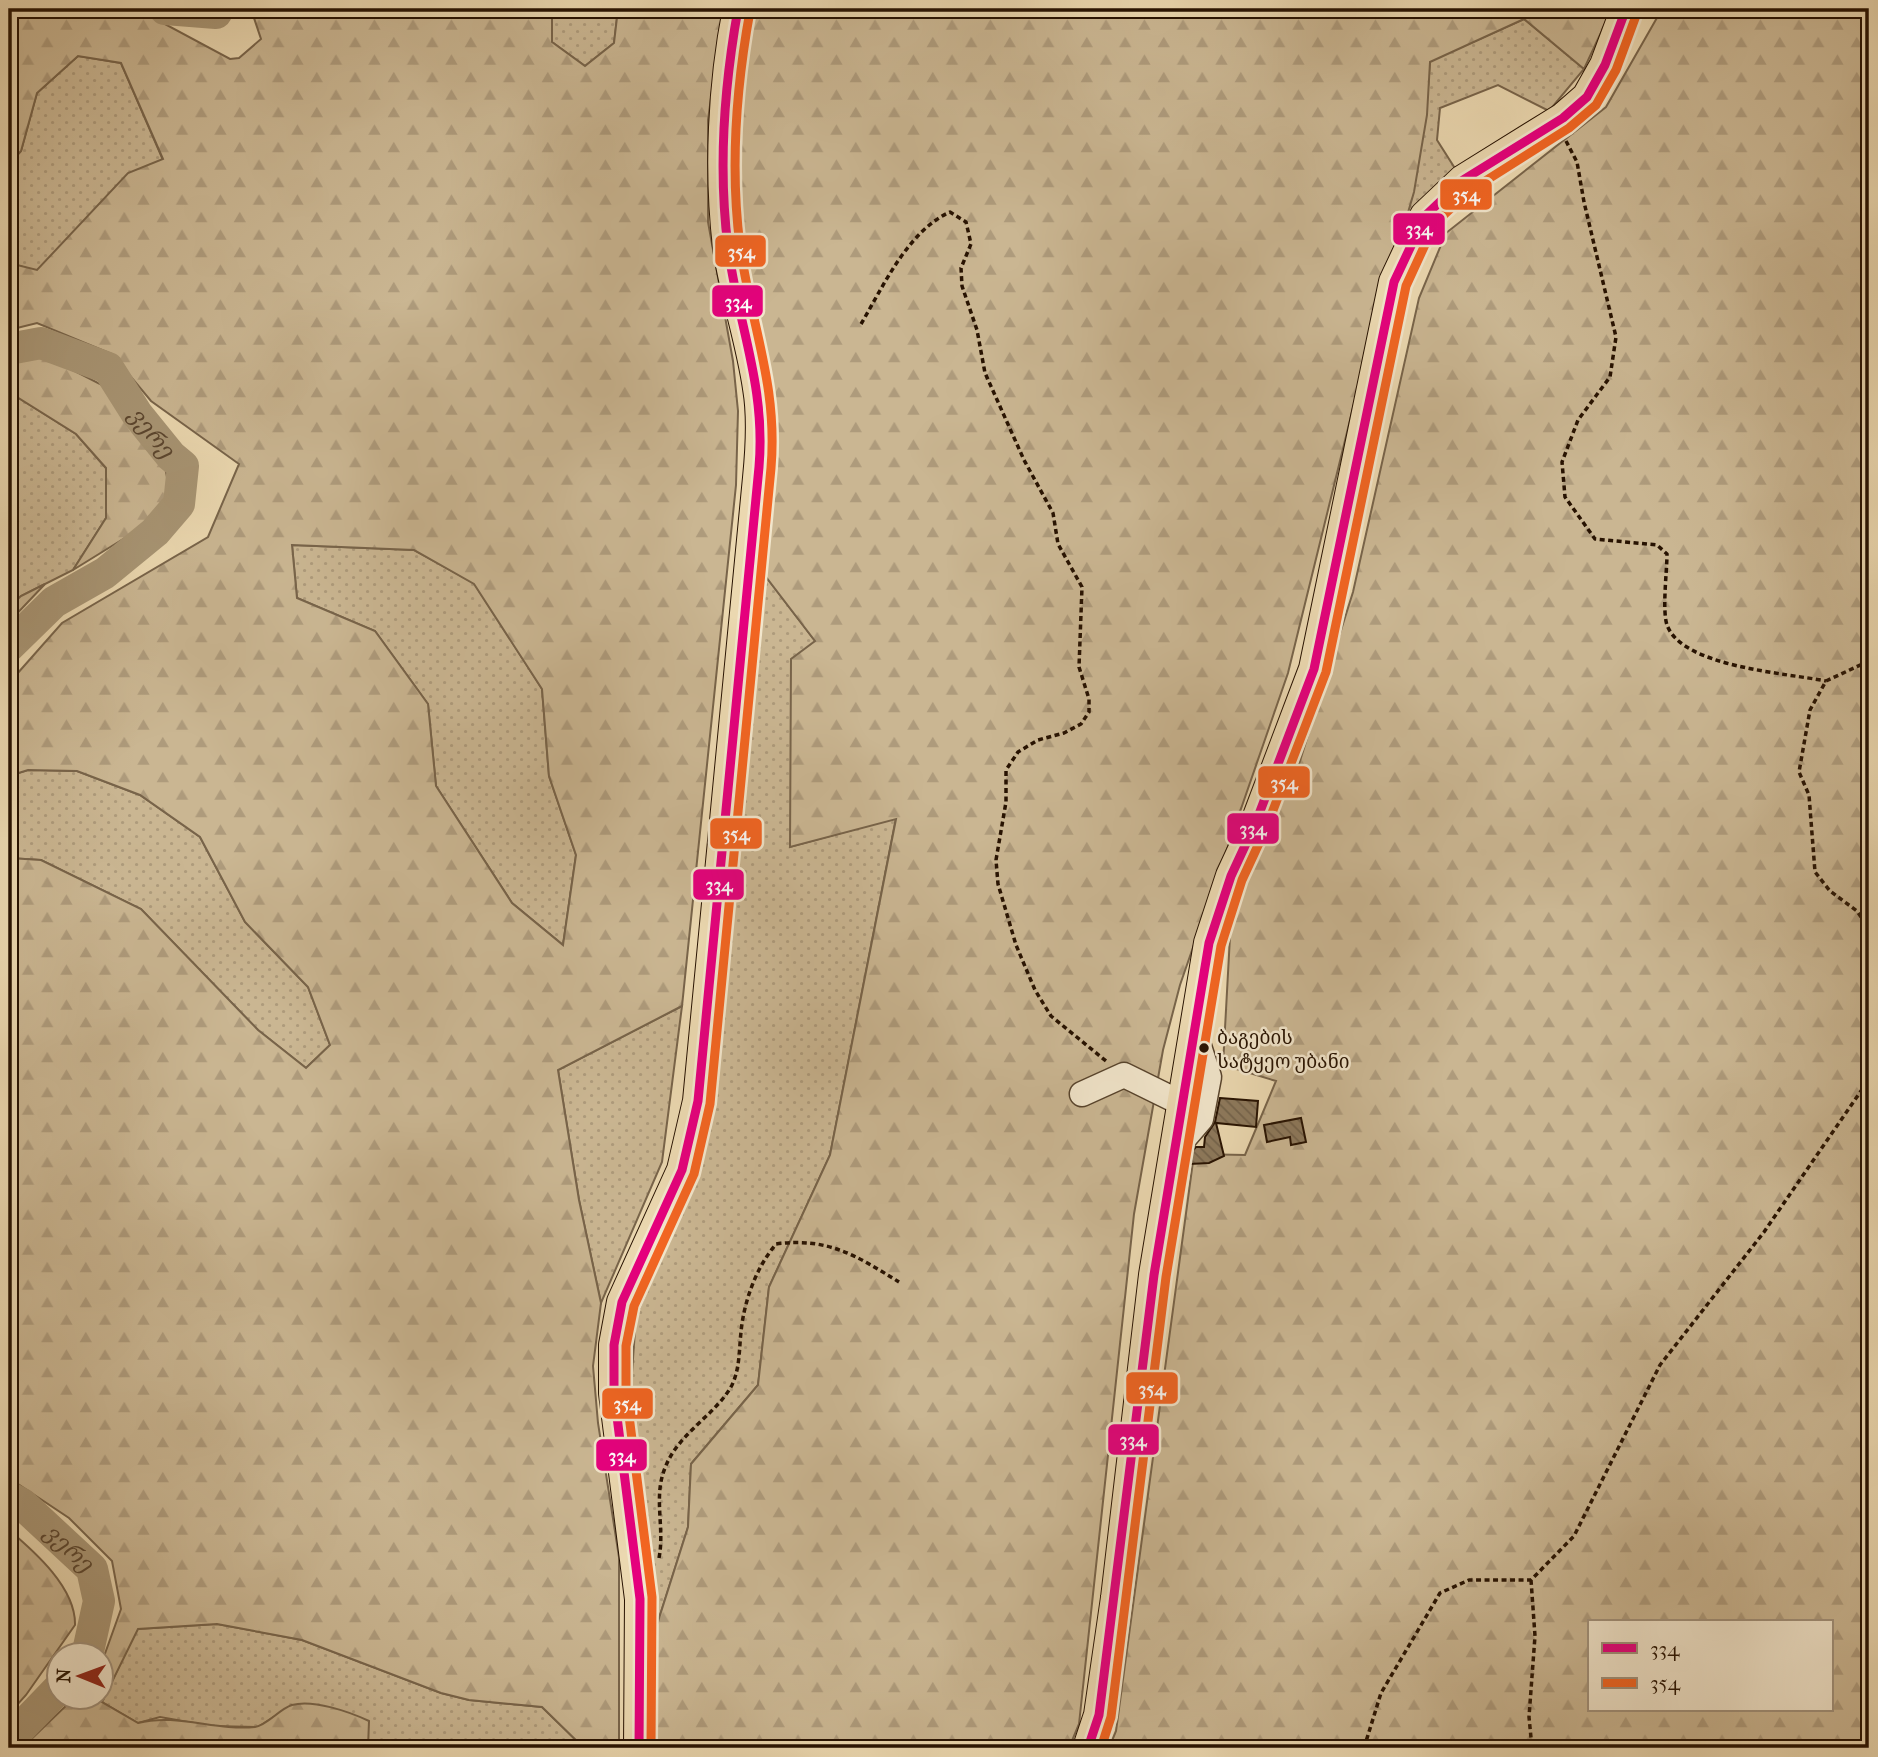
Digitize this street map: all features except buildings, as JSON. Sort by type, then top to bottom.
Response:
[{"type":"main road","points":[[639,1748],[641,1662],[638,1569],[614,1392],[614,1345],[622,1302],[682,1170],[698,1101],[761,445],[759,390],[733,274],[726,218],[726,112],[738,9]]},
{"type":"main road","points":[[1088,1748],[1098,1715],[1116,1598],[1154,1275],[1209,943],[1314,669],[1394,282],[1425,216],[1463,180],[1556,122],[1587,96],[1605,65],[1626,9]]},
{"type":"lane","points":[[1175,1149],[1201,1119],[1209,1077],[1195,1034]]},
{"type":"lane","points":[[1082,1094],[1124,1075],[1183,1104]]},
{"type":"path","points":[[1556,122],[1577,162],[1616,337],[1610,377],[1578,420],[1562,462],[1565,497],[1595,539],[1657,545],[1667,554],[1667,624],[1682,646],[1703,656],[1749,668],[1826,681],[1869,661]]},
{"type":"path","points":[[861,324],[896,264],[935,219],[950,212],[966,222],[971,244],[961,268],[962,286],[977,330],[985,373],[1024,460],[1053,513],[1058,544],[1082,587],[1079,667],[1089,699],[1089,712],[1082,724],[1064,733],[1038,740],[1018,752],[1006,770],[1006,802],[996,860],[998,884],[1016,945],[1035,990],[1051,1016],[1124,1075]]},
{"type":"path","points":[[1826,681],[1811,710],[1800,772],[1809,795],[1812,817],[1812,861],[1815,872],[1830,891],[1857,911],[1869,929]]},
{"type":"path","points":[[1869,1000],[1865,1024],[1869,1042]]},
{"type":"path","points":[[1364,1748],[1381,1693],[1440,1593],[1469,1580],[1531,1580],[1574,1536],[1660,1365],[1764,1232],[1863,1088],[1869,1072]]},
{"type":"path","points":[[638,1569],[654,1567],[660,1557],[662,1537],[659,1493],[664,1468],[678,1444],[731,1387],[738,1368],[741,1330],[749,1293],[764,1258],[776,1244],[795,1242],[850,1252],[899,1282]]},
{"type":"path","points":[[1531,1580],[1535,1636],[1529,1706],[1532,1748]]},
{"type":"green space","points":[[17,9],[137,9],[230,59],[239,58],[261,39],[251,9],[552,9],[552,42],[585,66],[614,43],[618,9],[723,9],[708,120],[708,222],[733,361],[738,411],[736,485],[682,1006],[558,1070],[579,1200],[601,1303],[593,1366],[598,1423],[619,1557],[619,1748],[584,1748],[542,1707],[469,1700],[441,1693],[302,1640],[217,1624],[138,1629],[116,1674],[116,1642],[109,1642],[121,1609],[112,1561],[69,1518],[9,1478],[9,858],[41,860],[141,909],[258,1030],[306,1068],[330,1045],[308,987],[245,922],[200,837],[140,795],[77,771],[28,770],[9,776],[9,683],[62,623],[208,537],[239,464],[151,401],[112,354],[37,323],[9,330],[9,263],[37,270],[128,173],[163,159],[121,63],[78,56],[37,93],[21,151],[9,164],[9,18]],"holes":[[[292,545],[414,550],[474,584],[542,689],[549,776],[576,855],[563,945],[512,903],[436,786],[428,704],[375,631],[297,598]]]},
{"type":"green space","points":[[552,9],[618,9],[614,43],[585,66],[552,42]]},
{"type":"green space","points":[[750,9],[1612,9],[1584,69],[1524,19],[1430,62],[1427,115],[1414,192],[1364,363],[1288,673],[1180,985],[1163,1050],[1134,1214],[1079,1724],[1069,1748],[656,1748],[655,1631],[688,1527],[691,1464],[758,1385],[769,1287],[830,1155],[896,819],[790,847],[791,659],[815,641],[763,573],[778,429],[737,214],[738,123]]},
{"type":"green space","points":[[1662,9],[1869,9],[1869,1748],[1109,1748],[1116,1731],[1194,1154],[1245,1155],[1276,1081],[1223,1065],[1231,918],[1299,764],[1353,592],[1419,298],[1446,233],[1606,107]]},
{"type":"green space","points":[[1524,19],[1584,69],[1549,111],[1498,85],[1440,108],[1437,140],[1456,170],[1395,255],[1418,159],[1426,111],[1430,61]]},
{"type":"green space","points":[[78,56],[121,63],[163,160],[128,174],[37,271],[9,263],[9,164],[21,151],[37,93]]},
{"type":"green space","points":[[35,356],[65,366],[104,386],[164,461],[170,493],[162,509],[141,528],[73,570],[106,518],[106,468],[76,434],[9,392],[9,363]]},
{"type":"green space","points":[[9,392],[76,434],[106,468],[106,518],[73,570],[21,596],[9,607]]},
{"type":"green space","points":[[292,545],[414,550],[474,583],[542,689],[549,776],[576,855],[563,945],[512,903],[436,786],[428,704],[375,631],[297,598]]},
{"type":"green space","points":[[763,573],[815,641],[790,847],[896,818],[830,1155],[769,1287],[758,1385],[691,1464],[688,1527],[655,1631],[630,1401],[636,1316],[674,1230],[701,1145]]},
{"type":"green space","points":[[45,584],[9,622],[9,607],[21,596]]},
{"type":"green space","points":[[28,770],[77,771],[140,795],[200,837],[245,922],[308,987],[330,1045],[306,1068],[258,1030],[141,909],[41,860],[9,858],[9,776]]},
{"type":"green space","points":[[682,1006],[662,1162],[601,1303],[579,1200],[558,1070]]},
{"type":"green space","points":[[9,1530],[42,1560],[61,1584],[74,1611],[75,1625],[63,1642],[46,1642],[46,1666],[9,1714]]},
{"type":"green space","points":[[217,1624],[302,1640],[441,1693],[469,1700],[542,1707],[584,1748],[368,1748],[369,1745],[292,1705],[258,1727],[211,1726],[160,1717],[138,1723],[116,1710],[116,1673],[137,1629]]},
{"type":"green space","points":[[310,1704],[342,1710],[369,1721],[368,1748],[22,1748],[59,1712],[116,1710],[138,1723],[167,1720],[240,1728],[260,1726],[292,1705]]},
{"type":"waterway","name":"ვერე","points":[[165,9],[216,13],[218,9]]},
{"type":"waterway","name":"ვერე","points":[[9,349],[41,343],[108,368],[137,414],[171,456],[183,466],[179,504],[155,532],[105,573],[54,602],[9,646]]},
{"type":"waterway","name":"ვერე","points":[[9,1497],[22,1504],[92,1569],[99,1601],[90,1642]]},
{"type":"waterway","name":"ვერე","points":[[9,1740],[46,1702]]},
{"type":"transit line","name":"334","points":[[639,1748],[640,1599],[614,1393],[614,1345],[622,1302],[682,1170],[698,1101],[759,467],[759,409],[732,275],[723,187],[726,98],[738,9]]},
{"type":"transit line","name":"334","points":[[1088,1748],[1099,1715],[1154,1275],[1209,943],[1231,876],[1256,822],[1314,669],[1394,282],[1425,216],[1463,180],[1563,118],[1587,97],[1605,65],[1626,9]]},
{"type":"transit line","name":"354","points":[[651,1748],[652,1597],[626,1392],[626,1346],[634,1306],[694,1174],[710,1104],[771,468],[771,409],[740,246],[735,187],[738,99],[750,11]]},
{"type":"transit line","name":"354","points":[[1101,1748],[1111,1717],[1166,1277],[1221,946],[1242,880],[1267,826],[1326,672],[1406,286],[1435,223],[1471,190],[1569,128],[1596,105],[1616,70],[1637,13]]},
{"type":"place","name":"ბაგების სატყეო უბანი","points":[[1204,1048]]}]
